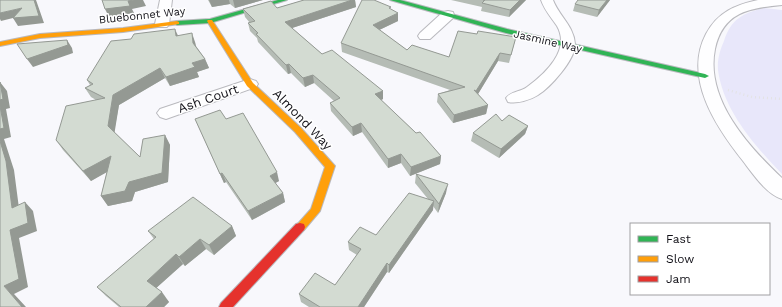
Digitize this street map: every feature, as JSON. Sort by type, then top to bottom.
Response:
[{"type":"street","points":[[162,24],[166,0]]},
{"type":"street","name":"Bluebonnet Way","points":[[0,44],[40,36],[123,30],[162,24],[210,21],[284,0]]},
{"type":"street","name":"Jasmine Way","points":[[392,0],[611,56],[705,76]]},
{"type":"street","points":[[514,98],[532,92],[556,69],[566,54],[568,44],[564,26],[551,11],[547,0]]},
{"type":"street","points":[[781,1],[746,7],[732,12],[724,17],[713,32],[704,59],[705,76],[720,113],[733,135],[751,158],[782,191]]},
{"type":"street","points":[[425,36],[448,15]]},
{"type":"street","name":"Almond Way","points":[[210,21],[250,84],[298,130],[330,166],[315,211],[225,307]]},
{"type":"street","name":"Ash Court","points":[[166,113],[250,84]]},
{"type":"path","points":[[725,89],[752,97],[782,99]]},
{"type":"shaded area","points":[[764,8],[782,10],[782,174],[761,152],[733,113],[721,85],[718,70],[720,51],[730,27],[744,15]]},
{"type":"building","points":[[0,0],[34,0],[39,16],[13,18],[22,8],[0,13]]},
{"type":"building","points":[[102,0],[134,0],[128,1],[130,6],[105,9]]},
{"type":"building","points":[[304,0],[352,0],[285,22],[322,54],[332,50],[383,91],[375,94],[416,133],[420,132],[441,156],[411,167],[401,154],[388,159],[361,123],[352,127],[330,103],[340,98],[313,75],[303,78],[289,64],[286,65],[256,34],[258,33],[248,23],[255,21],[243,9],[271,1],[277,8]]},
{"type":"building","points":[[362,0],[374,0],[391,7],[389,8],[398,13],[373,25],[407,50],[412,45],[449,57],[458,31],[477,34],[478,31],[516,37],[511,55],[500,53],[476,91],[474,90],[488,105],[454,115],[438,94],[465,87],[341,43]]},
{"type":"building","points":[[485,0],[520,0],[510,10],[482,3]]},
{"type":"building","points":[[578,0],[607,0],[599,10],[575,4]]},
{"type":"building","points":[[175,29],[176,36],[192,33],[193,43],[205,59],[192,63],[195,67],[166,77],[160,68],[113,95],[108,126],[140,157],[143,139],[165,135],[162,173],[129,182],[125,191],[101,196],[111,156],[83,171],[56,140],[66,106],[105,98],[85,88],[93,84],[87,80],[111,41],[131,39],[134,34]]},
{"type":"building","points":[[67,40],[68,45],[27,59],[17,44]]},
{"type":"building","points":[[0,82],[3,99],[0,100]]},
{"type":"building","points":[[0,106],[4,128],[0,129]]},
{"type":"building","points":[[220,110],[226,119],[243,113],[277,172],[270,176],[283,193],[248,211],[222,173],[220,174],[195,119]]},
{"type":"building","points":[[496,114],[502,121],[509,115],[528,126],[501,149],[473,133]]},
{"type":"building","points":[[0,141],[6,161],[12,208],[25,202],[28,223],[10,230],[19,279],[4,286],[22,307],[0,307]]},
{"type":"building","points":[[416,174],[448,184],[439,204]]},
{"type":"building","points":[[409,193],[434,201],[389,265],[387,263],[358,307],[320,307],[299,294],[315,273],[335,285],[361,249],[348,242],[360,227],[376,235]]},
{"type":"building","points":[[193,197],[232,226],[209,245],[200,239],[179,257],[176,254],[147,281],[162,292],[146,307],[121,307],[97,287],[156,237],[148,231]]},
{"type":"traffic: fast","points":[[177,23],[210,21],[284,0]]},
{"type":"traffic: fast","points":[[393,0],[506,31],[705,76]]},
{"type":"traffic: slow","points":[[210,21],[250,84],[298,130],[330,166],[315,211],[300,227]]},
{"type":"traffic: slow","points":[[0,44],[40,36],[123,30],[177,23]]},
{"type":"traffic: jam","points":[[225,307],[300,227]]}]
